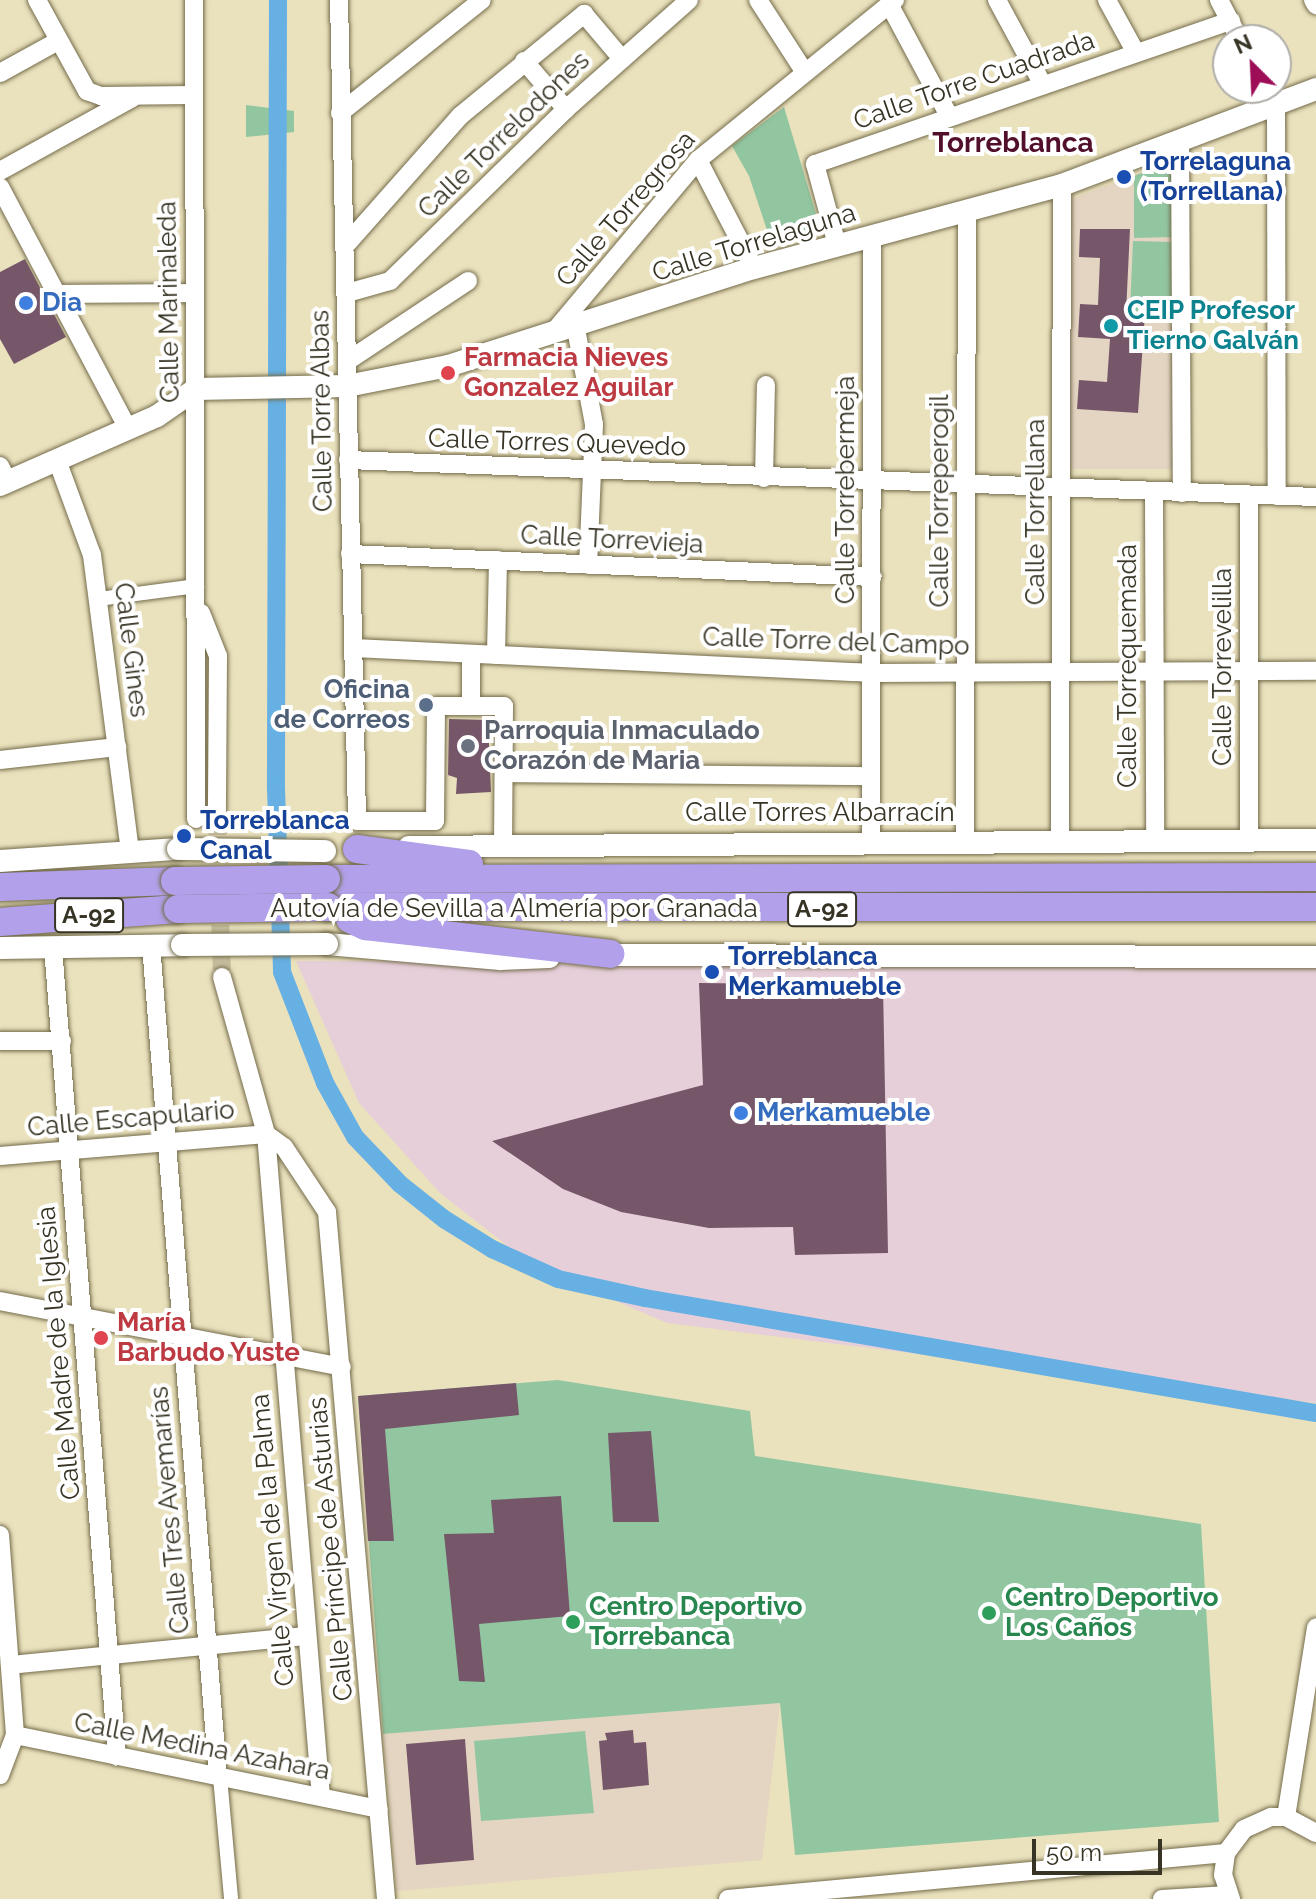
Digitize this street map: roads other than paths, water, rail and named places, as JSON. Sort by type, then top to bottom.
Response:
[{"type":"highway","points":[[357,835],[581,879]]},
{"type":"highway","name":"Autovía de Sevilla a Almería por Granada","points":[[0,887],[175,881],[326,865],[581,879],[1316,877]]},
{"type":"highway","points":[[328,907],[365,926],[610,954]]},
{"type":"highway","name":"Autovía de Sevilla a Almería por Granada","points":[[0,922],[178,909],[328,907],[1316,907]]},
{"type":"street","points":[[37,0],[87,91],[135,97],[192,95]]},
{"type":"street","name":"Calle Marinaleda","points":[[194,0],[196,819]]},
{"type":"street","name":"Calle Torre Albas","points":[[340,0],[357,835]]},
{"type":"street","points":[[340,113],[482,0]]},
{"type":"street","name":"Calle Torrelodones","points":[[347,293],[390,281],[566,109],[689,0]]},
{"type":"street","points":[[758,0],[804,71]]},
{"type":"street","points":[[997,0],[1043,85]]},
{"type":"street","points":[[1107,0],[1136,53]]},
{"type":"street","points":[[1219,0],[1232,24]]},
{"type":"street","points":[[1313,0],[1316,5]]},
{"type":"street","points":[[892,2],[949,116]]},
{"type":"street","name":"Calle Torregrosa","points":[[550,337],[698,160],[892,2]]},
{"type":"street","points":[[345,246],[460,116],[584,14],[622,59]]},
{"type":"street","name":"Calle Torre Cuadrada","points":[[837,245],[815,164],[1231,21]]},
{"type":"street","points":[[0,73],[58,41]]},
{"type":"street","points":[[524,61],[566,109]]},
{"type":"street","name":"Calle Torrelaguna","points":[[1292,94],[1316,89]]},
{"type":"street","points":[[0,171],[135,97]]},
{"type":"street","name":"Calle Torrelaguna","points":[[196,389],[347,386],[448,366],[576,329],[754,268],[1062,185],[1180,141],[1259,104]]},
{"type":"street","points":[[1270,104],[1277,496]]},
{"type":"street","points":[[1180,141],[1182,493]]},
{"type":"street","points":[[698,160],[754,268]]},
{"type":"street","name":"Calle Torrellana","points":[[1060,840],[1062,185]]},
{"type":"street","points":[[0,187],[128,429]]},
{"type":"street","name":"Calle Torreperogil","points":[[965,840],[967,211]]},
{"type":"street","name":"Calle Torrebermeja","points":[[871,840],[872,236]]},
{"type":"street","points":[[349,360],[468,281]]},
{"type":"street","points":[[58,294],[195,293]]},
{"type":"street","points":[[576,329],[594,424],[588,565]]},
{"type":"street","points":[[764,478],[766,385]]},
{"type":"street","points":[[3,478],[57,460],[128,429],[196,389]]},
{"type":"street","name":"Calle Gines","points":[[57,460],[92,555],[130,852]]},
{"type":"street","name":"Calle Torres Quevedo","points":[[348,460],[966,487],[1316,497]]},
{"type":"street","name":"Calle Torrequemada","points":[[1154,493],[1155,840]]},
{"type":"street","name":"Calle Torrevelilla","points":[[1249,495],[1249,839]]},
{"type":"street","name":"Calle Torrevieja","points":[[350,554],[872,577]]},
{"type":"street","points":[[496,655],[498,560]]},
{"type":"street","points":[[99,599],[197,595]]},
{"type":"street","name":"Calle Marinaleda","points":[[197,595],[218,656],[217,817]]},
{"type":"street","name":"Calle Torre del Campo","points":[[354,648],[872,673],[1316,671]]},
{"type":"street","points":[[471,654],[471,705]]},
{"type":"street","points":[[357,835],[435,821],[436,706],[504,706],[503,843]]},
{"type":"street","points":[[0,760],[117,747]]},
{"type":"street","points":[[504,773],[871,776]]},
{"type":"street","name":"Calle Torres Albarracín","points":[[0,861],[178,849],[326,865],[357,835],[503,843],[1316,840]]},
{"type":"street","points":[[0,948],[327,944],[500,959],[610,954],[1316,957]]},
{"type":"street","name":"Calle Tres Avemarías","points":[[151,945],[219,1776]]},
{"type":"street","name":"Calle Madre de la Iglesia","points":[[53,947],[117,1756]]},
{"type":"street","name":"Calle Príncipe de Asturias","points":[[222,977],[266,1134],[284,1147],[327,1212],[386,1899]]},
{"type":"street","points":[[0,1041],[62,1041]]},
{"type":"street","name":"Calle Escapulario","points":[[0,1156],[266,1134]]},
{"type":"street","name":"Calle Virgen de la Palma","points":[[266,1134],[321,1797]]},
{"type":"street","points":[[0,1301],[342,1367]]},
{"type":"street","points":[[0,1535],[4,1641],[10,1665],[15,1735],[0,1775]]},
{"type":"street","points":[[1286,1817],[1316,1627]]},
{"type":"street","points":[[10,1665],[307,1636]]},
{"type":"street","name":"Calle Medina Azahara","points":[[15,1735],[379,1809]]},
{"type":"street","points":[[219,1776],[231,1899]]},
{"type":"street","points":[[1162,1899],[1230,1897],[1223,1875],[1226,1853],[1244,1829],[1257,1821],[1286,1817],[1316,1833]]},
{"type":"street","points":[[728,1899],[1226,1853]]},
{"type":"waterway","points":[[278,0],[276,788],[282,972],[325,1083],[355,1137],[400,1184],[444,1219],[492,1249],[558,1279],[645,1298],[1316,1413]]},
{"type":"tunnel","points":[[217,817],[222,977]]},
{"type":"place","name":"Torrelaguna (Torrellana)","points":[[1124,177]]},
{"type":"place","name":"Dia","points":[[26,303]]},
{"type":"place","name":"CEIP Profesor Tierno Galván","points":[[1111,326]]},
{"type":"place","name":"Farmacia Nieves Gonzalez Aguilar","points":[[448,373]]},
{"type":"place","name":"Oficina de Correos","points":[[426,705]]},
{"type":"place","name":"Parroquia Inmaculado Corazón de Maria","points":[[468,746]]},
{"type":"place","name":"Torreblanca Canal","points":[[184,836]]},
{"type":"place","name":"Torreblanca Merkamueble","points":[[712,972]]},
{"type":"place","name":"Merkamueble","points":[[741,1113]]},
{"type":"place","name":"María Barbudo Yuste","points":[[101,1338]]},
{"type":"place","name":"Centro Deportivo Los Caños","points":[[989,1613]]},
{"type":"place","name":"Centro Deportivo Torrebanca","points":[[573,1622]]},
{"type":"district","name":"Torreblanca","points":[[1013,143]]}]
